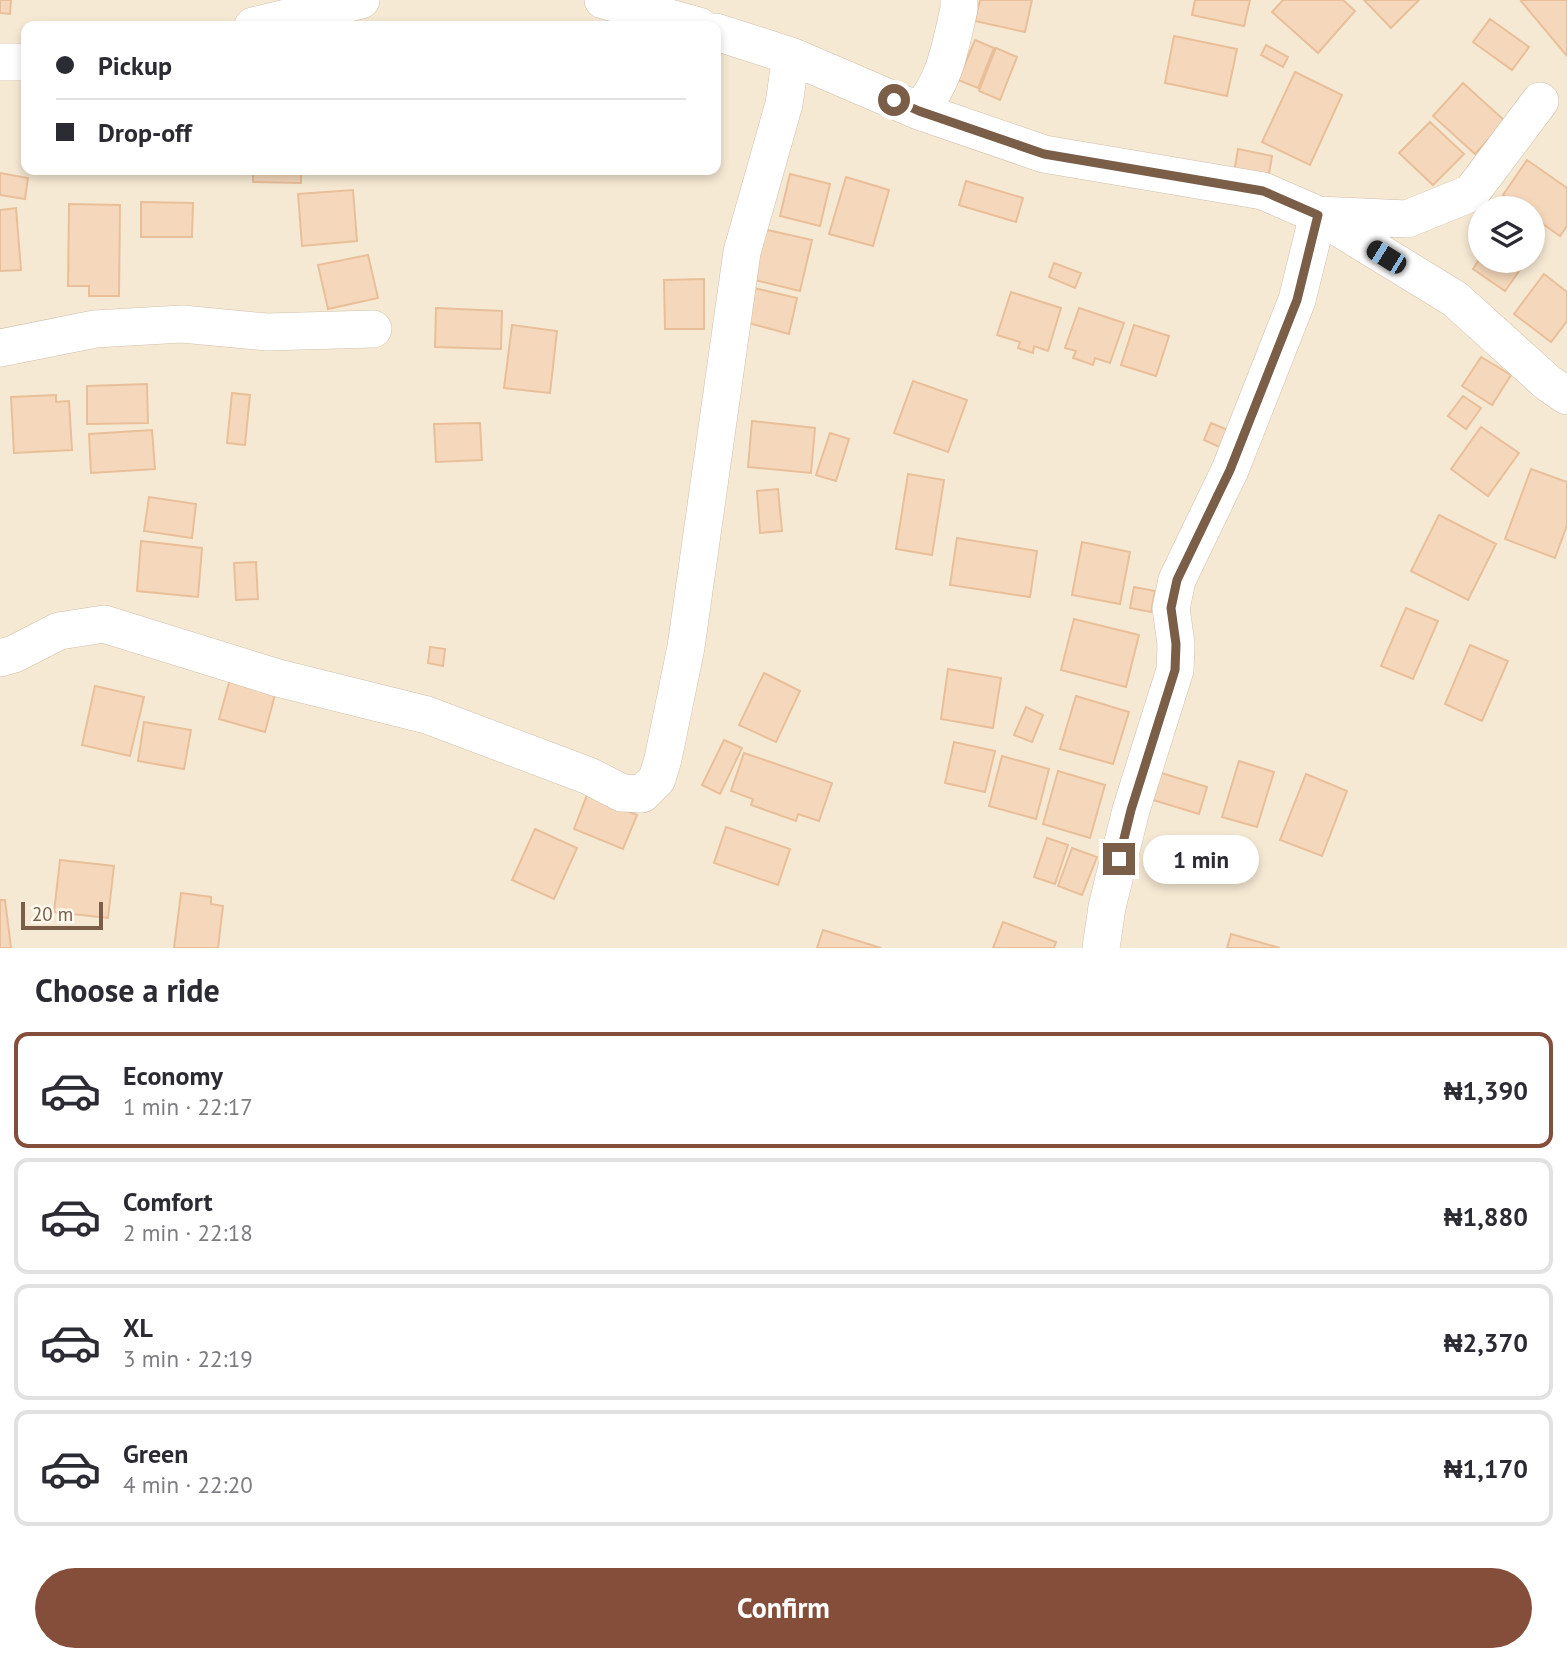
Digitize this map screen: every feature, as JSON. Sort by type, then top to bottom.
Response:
[{"type":"street","points":[[274,21],[361,0]]},
{"type":"street","points":[[603,0],[681,21]]},
{"type":"street","points":[[919,111],[932,96],[944,73],[959,0]]},
{"type":"street","points":[[721,34],[791,56],[919,111],[1044,154],[1263,191],[1318,215],[1455,299],[1548,383],[1567,396]]},
{"type":"street","points":[[0,658],[59,631],[104,624],[278,678],[427,715],[589,776],[622,793],[642,794],[657,779],[684,660],[742,252],[784,104],[791,56]]},
{"type":"street","points":[[0,62],[21,62]]},
{"type":"street","points":[[1318,215],[1408,219],[1471,193],[1540,102]]},
{"type":"street","points":[[1101,948],[1107,907],[1131,810],[1175,670],[1176,644],[1171,608],[1177,580],[1230,470],[1297,300],[1318,215]]},
{"type":"street","points":[[0,348],[95,329],[182,324],[267,332],[373,329]]},
{"type":"shaded area","points":[[0,0],[1567,0],[1567,948],[0,948]]},
{"type":"building","points":[[0,0],[11,0],[10,14],[0,13]]},
{"type":"building","points":[[980,0],[1032,0],[1025,32],[975,21]]},
{"type":"building","points":[[1195,0],[1250,0],[1244,26],[1192,15]]},
{"type":"building","points":[[1283,0],[1343,0],[1355,11],[1318,53],[1272,12]]},
{"type":"building","points":[[1364,0],[1419,0],[1391,28]]},
{"type":"building","points":[[1567,0],[1567,56],[1521,1]]},
{"type":"building","points":[[1490,19],[1529,47],[1512,70],[1473,42]]},
{"type":"building","points":[[1174,36],[1237,49],[1227,96],[1165,83]]},
{"type":"building","points":[[975,40],[994,48],[978,88],[958,80]]},
{"type":"building","points":[[1266,45],[1288,57],[1283,67],[1261,55]]},
{"type":"building","points":[[996,48],[1017,57],[1000,100],[979,91]]},
{"type":"building","points":[[1295,72],[1342,95],[1310,165],[1262,142]]},
{"type":"building","points":[[1463,83],[1505,121],[1475,154],[1433,116]]},
{"type":"building","points":[[1430,122],[1464,154],[1433,185],[1399,153]]},
{"type":"building","points":[[1238,149],[1272,156],[1268,180],[1234,173]]},
{"type":"building","points":[[1527,160],[1567,188],[1567,226],[1560,236],[1545,225],[1545,196],[1503,195]]},
{"type":"building","points":[[0,173],[28,178],[25,199],[0,195]]},
{"type":"building","points":[[790,174],[830,184],[820,226],[780,216]]},
{"type":"building","points":[[253,175],[301,175],[301,183],[253,182]]},
{"type":"building","points":[[846,177],[889,190],[873,246],[829,234]]},
{"type":"building","points":[[966,181],[1023,198],[1016,222],[959,205]]},
{"type":"building","points":[[353,190],[357,241],[302,246],[298,194]]},
{"type":"building","points":[[141,202],[193,203],[192,237],[141,237]]},
{"type":"building","points":[[69,204],[120,205],[119,296],[89,296],[89,286],[68,286]]},
{"type":"building","points":[[16,208],[21,270],[0,271],[0,210]]},
{"type":"building","points":[[763,229],[812,240],[800,291],[751,279]]},
{"type":"building","points":[[368,255],[378,298],[328,309],[318,265]]},
{"type":"building","points":[[1054,263],[1081,273],[1075,288],[1049,277]]},
{"type":"building","points":[[1479,273],[1518,273],[1505,291]]},
{"type":"building","points":[[1544,274],[1567,292],[1567,321],[1551,342],[1514,314]]},
{"type":"building","points":[[704,279],[704,329],[665,329],[664,280]]},
{"type":"building","points":[[754,288],[797,298],[789,334],[745,322]]},
{"type":"building","points":[[1011,292],[1061,308],[1048,351],[1034,346],[1033,353],[1018,348],[1020,342],[997,335]]},
{"type":"building","points":[[436,308],[502,311],[501,349],[435,347]]},
{"type":"building","points":[[1079,308],[1124,323],[1110,363],[1095,358],[1093,365],[1073,358],[1076,351],[1065,348]]},
{"type":"building","points":[[512,325],[557,331],[550,393],[504,388]]},
{"type":"building","points":[[1134,325],[1169,336],[1156,376],[1121,365]]},
{"type":"building","points":[[1481,357],[1511,375],[1492,405],[1462,386]]},
{"type":"building","points":[[913,381],[967,400],[948,452],[894,433]]},
{"type":"building","points":[[147,384],[148,423],[87,424],[87,386]]},
{"type":"building","points":[[232,393],[250,395],[245,445],[227,443]]},
{"type":"building","points":[[56,395],[56,402],[69,401],[72,450],[14,453],[11,397]]},
{"type":"building","points":[[1463,396],[1481,408],[1466,429],[1448,416]]},
{"type":"building","points":[[752,421],[815,428],[811,473],[748,467]]},
{"type":"building","points":[[480,423],[482,460],[436,462],[434,424]]},
{"type":"building","points":[[1211,423],[1233,432],[1226,450],[1204,440]]},
{"type":"building","points":[[1481,427],[1519,453],[1488,496],[1451,469]]},
{"type":"building","points":[[152,430],[155,469],[91,473],[89,434]]},
{"type":"building","points":[[830,433],[849,439],[836,481],[816,475]]},
{"type":"building","points":[[1531,469],[1567,482],[1567,525],[1555,558],[1505,539]]},
{"type":"building","points":[[908,474],[944,480],[932,555],[896,549]]},
{"type":"building","points":[[778,489],[782,531],[760,533],[757,491]]},
{"type":"building","points":[[149,497],[196,504],[192,538],[144,531]]},
{"type":"building","points":[[1439,515],[1496,544],[1468,600],[1411,571]]},
{"type":"building","points":[[957,538],[1037,551],[1030,597],[950,585]]},
{"type":"building","points":[[141,541],[202,548],[198,597],[137,591]]},
{"type":"building","points":[[1082,542],[1130,552],[1120,604],[1072,595]]},
{"type":"building","points":[[256,562],[258,599],[236,600],[234,563]]},
{"type":"building","points":[[1134,587],[1155,591],[1151,612],[1130,608]]},
{"type":"building","points":[[1406,608],[1438,621],[1413,679],[1381,666]]},
{"type":"building","points":[[1074,619],[1139,635],[1126,687],[1061,670]]},
{"type":"building","points":[[1470,645],[1508,661],[1482,721],[1445,704]]},
{"type":"building","points":[[430,647],[445,649],[443,666],[428,663]]},
{"type":"building","points":[[948,669],[1001,678],[993,728],[941,719]]},
{"type":"building","points":[[764,673],[800,691],[776,742],[739,725]]},
{"type":"building","points":[[230,679],[276,691],[265,732],[219,719]]},
{"type":"building","points":[[95,686],[144,697],[130,756],[82,745]]},
{"type":"building","points":[[1076,696],[1129,712],[1113,764],[1060,749]]},
{"type":"building","points":[[1026,707],[1043,715],[1032,742],[1014,735]]},
{"type":"building","points":[[144,722],[191,730],[184,769],[138,761]]},
{"type":"building","points":[[724,740],[742,748],[720,794],[702,785]]},
{"type":"building","points":[[954,742],[995,751],[985,792],[945,783]]},
{"type":"building","points":[[744,753],[832,783],[819,821],[798,814],[796,821],[751,805],[753,799],[731,791]]},
{"type":"building","points":[[1002,756],[1049,769],[1036,819],[989,806]]},
{"type":"building","points":[[1239,761],[1274,772],[1257,827],[1222,817]]},
{"type":"building","points":[[1058,771],[1105,785],[1090,838],[1043,824]]},
{"type":"building","points":[[1158,772],[1207,787],[1199,814],[1150,799]]},
{"type":"building","points":[[1306,774],[1347,791],[1322,856],[1280,840]]},
{"type":"building","points":[[587,795],[637,815],[623,849],[574,829]]},
{"type":"building","points":[[726,827],[790,849],[778,885],[714,863]]},
{"type":"building","points":[[535,829],[577,848],[554,899],[512,880]]},
{"type":"building","points":[[1047,838],[1068,845],[1055,884],[1034,877]]},
{"type":"building","points":[[1072,848],[1097,857],[1082,895],[1058,886]]},
{"type":"building","points":[[60,860],[114,866],[108,918],[54,912]]},
{"type":"building","points":[[181,893],[211,897],[211,904],[223,906],[218,948],[174,948]]},
{"type":"building","points":[[0,900],[5,900],[11,948],[0,948]]},
{"type":"building","points":[[1003,922],[1056,942],[1054,948],[993,948]]},
{"type":"building","points":[[823,930],[881,948],[817,948]]},
{"type":"building","points":[[1231,934],[1280,948],[1227,948]]},
{"type":"route","points":[[894,100],[1044,154],[1263,191],[1318,215],[1297,300],[1230,470],[1177,580],[1171,608],[1176,644],[1175,670],[1131,810],[1119,859]]}]
